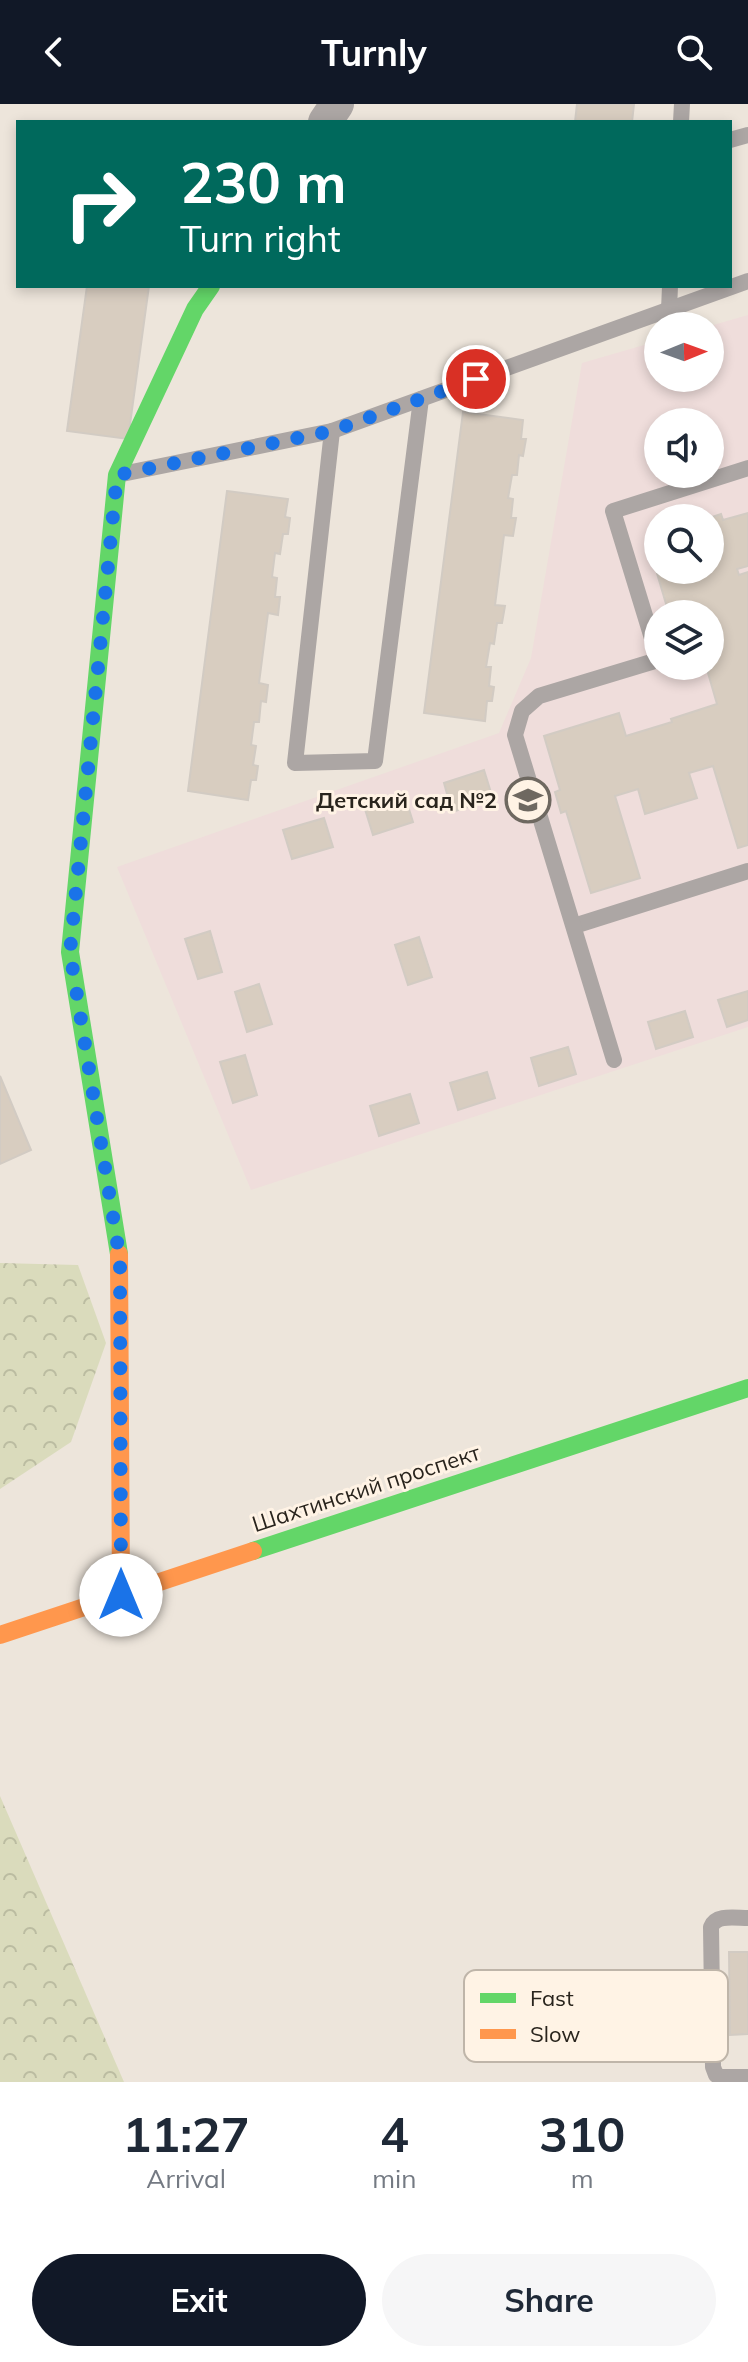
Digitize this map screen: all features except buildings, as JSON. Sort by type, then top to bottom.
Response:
[{"type":"street","points":[[121,1595],[120,1260],[70,952],[117,475],[195,309],[210,288]]},
{"type":"street","name":"Шахтинский проспект","points":[[0,1635],[748,1388]]},
{"type":"lane","points":[[669,310],[670,288]]},
{"type":"lane","points":[[117,475],[332,431],[729,288]]},
{"type":"lane","points":[[332,431],[295,763],[375,761],[421,399]]},
{"type":"lane","points":[[644,613],[613,511],[748,468]]},
{"type":"lane","points":[[614,1060],[515,735],[522,711],[539,696],[644,663]]},
{"type":"lane","points":[[574,926],[748,871]]},
{"type":"lane","points":[[712,1970],[713,1921],[748,1918]]},
{"type":"lane","points":[[713,2062],[716,2075],[748,2077]]},
{"type":"shaded area","name":"Детский сад №2","points":[[748,315],[748,1027],[251,1190],[117,867],[499,733],[531,658],[582,363],[644,345],[644,392],[724,392],[724,322]]},
{"type":"green space","points":[[0,1263],[78,1265],[106,1343],[71,1442],[0,1489]]},
{"type":"green space","points":[[0,1796],[124,2082],[0,2082]]},
{"type":"traffic: fast","points":[[119,1254],[70,952],[117,475],[195,309],[210,288]]},
{"type":"traffic: fast","points":[[253,1551],[748,1388]]},
{"type":"traffic: slow","points":[[119,1254],[121,1595]]},
{"type":"traffic: slow","points":[[0,1635],[253,1551]]},
{"type":"place","name":"Детский сад №2","points":[[528,800]]},
{"type":"route","points":[[121,1595],[120,1260],[70,952],[117,475],[332,431],[476,379]]}]
